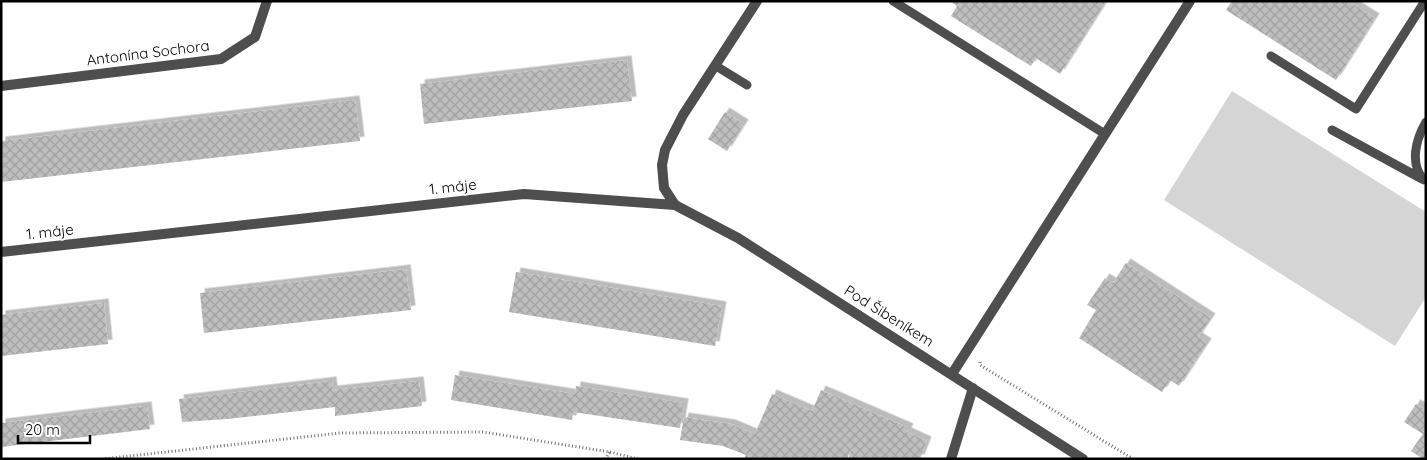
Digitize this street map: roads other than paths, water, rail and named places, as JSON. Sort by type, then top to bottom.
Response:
[{"type":"street","name":"Antonína Sochora","points":[[1,86],[221,59],[255,37],[267,1]]},
{"type":"street","points":[[675,205],[664,188],[662,165],[665,150],[683,116],[757,1]]},
{"type":"street","points":[[952,374],[1190,1]]},
{"type":"street","name":"1. máje","points":[[1,252],[524,194],[675,205]]},
{"type":"street","name":"Pod Šibeníkem","points":[[675,205],[738,238],[1083,459]]},
{"type":"street","points":[[951,459],[973,388]]},
{"type":"lane","points":[[893,1],[1105,134]]},
{"type":"lane","points":[[1271,56],[1356,109],[1425,1]]},
{"type":"lane","points":[[716,66],[747,86]]},
{"type":"lane","points":[[1424,180],[1416,164],[1416,148],[1420,132],[1426,122]]},
{"type":"lane","points":[[1332,130],[1424,180]]}]
